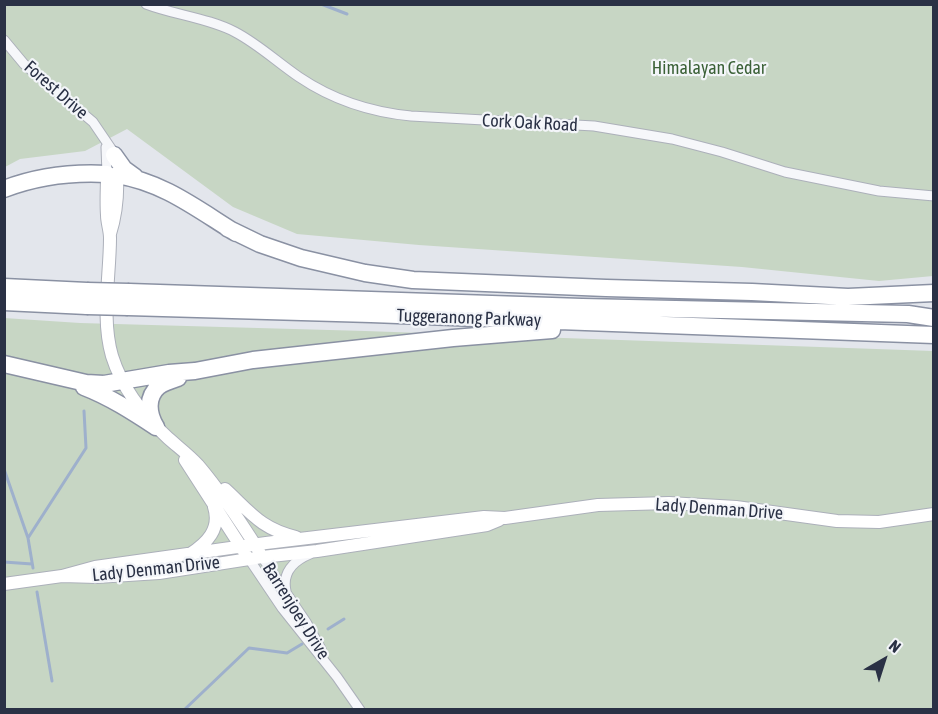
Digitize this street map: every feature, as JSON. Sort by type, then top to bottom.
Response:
[{"type":"highway","points":[[110,148],[124,169],[139,179],[171,193],[281,259],[322,274],[397,289],[582,307]]},
{"type":"highway","points":[[4,189],[32,180],[82,173],[139,179]]},
{"type":"highway","points":[[227,228],[260,244],[301,258],[365,273],[413,280],[848,297],[933,293]]},
{"type":"highway","name":"Tuggeranong Parkway","points":[[4,287],[87,299]]},
{"type":"highway","name":"Tuggeranong Parkway","points":[[4,302],[87,299],[908,314]]},
{"type":"highway","name":"Tuggeranong Parkway","points":[[128,300],[933,335]]},
{"type":"highway","points":[[908,314],[933,311]]},
{"type":"highway","points":[[908,314],[933,318]]},
{"type":"highway","points":[[4,364],[97,384],[124,382],[253,360],[442,339],[645,324]]},
{"type":"highway","points":[[156,427],[149,410],[155,391],[164,383],[195,371]]},
{"type":"highway","points":[[55,376],[97,392],[156,427]]},
{"type":"street","name":"Cork Oak Road","points":[[146,4],[231,30],[325,93],[349,104],[371,110],[411,116],[594,126],[672,139],[785,172],[879,191],[933,196]]},
{"type":"street","name":"Forest Drive","points":[[5,40],[24,64],[93,122],[101,132],[110,148],[112,175]]},
{"type":"street","points":[[110,148],[112,175]]},
{"type":"street","name":"Lady Denman Drive","points":[[112,175],[107,216],[110,234],[108,332],[112,355],[124,382],[138,405],[156,427],[191,457],[227,502],[255,545]]},
{"type":"street","name":"Lady Denman Drive","points":[[170,440],[249,559]]},
{"type":"street","points":[[191,457],[261,523],[279,533],[303,539]]},
{"type":"street","name":"Lady Denman Drive","points":[[4,584],[62,576],[95,567],[255,545],[484,517],[505,518],[598,506],[669,503],[736,507],[837,521],[879,522],[933,514]]},
{"type":"street","points":[[189,555],[206,543],[210,537],[217,518],[214,505]]},
{"type":"street","name":"Lady Denman Drive","points":[[62,576],[97,577],[159,573],[487,525],[505,518]]},
{"type":"street","name":"Barrenjoey Drive","points":[[255,545],[306,622],[337,677]]},
{"type":"street","points":[[288,596],[285,584],[291,566],[299,559],[317,551]]},
{"type":"street","name":"Barrenjoey Drive","points":[[249,559],[282,608],[360,710]]},
{"type":"green space","name":"Himalayan Cedar","points":[[4,5],[933,5],[933,276],[879,281],[742,267],[419,245],[297,234],[233,207],[127,129],[85,151],[20,159],[5,167]]},
{"type":"green space","points":[[4,318],[80,323],[933,351],[933,709],[5,709]]},
{"type":"waterway","points":[[321,4],[347,14]]},
{"type":"waterway","points":[[33,568],[28,538],[86,448],[84,411]]},
{"type":"waterway","points":[[4,469],[28,538]]},
{"type":"waterway","points":[[4,562],[32,564]]},
{"type":"waterway","points":[[37,592],[52,681]]},
{"type":"waterway","points":[[328,629],[344,619]]},
{"type":"waterway","points":[[184,710],[249,648],[287,653],[302,644]]}]
